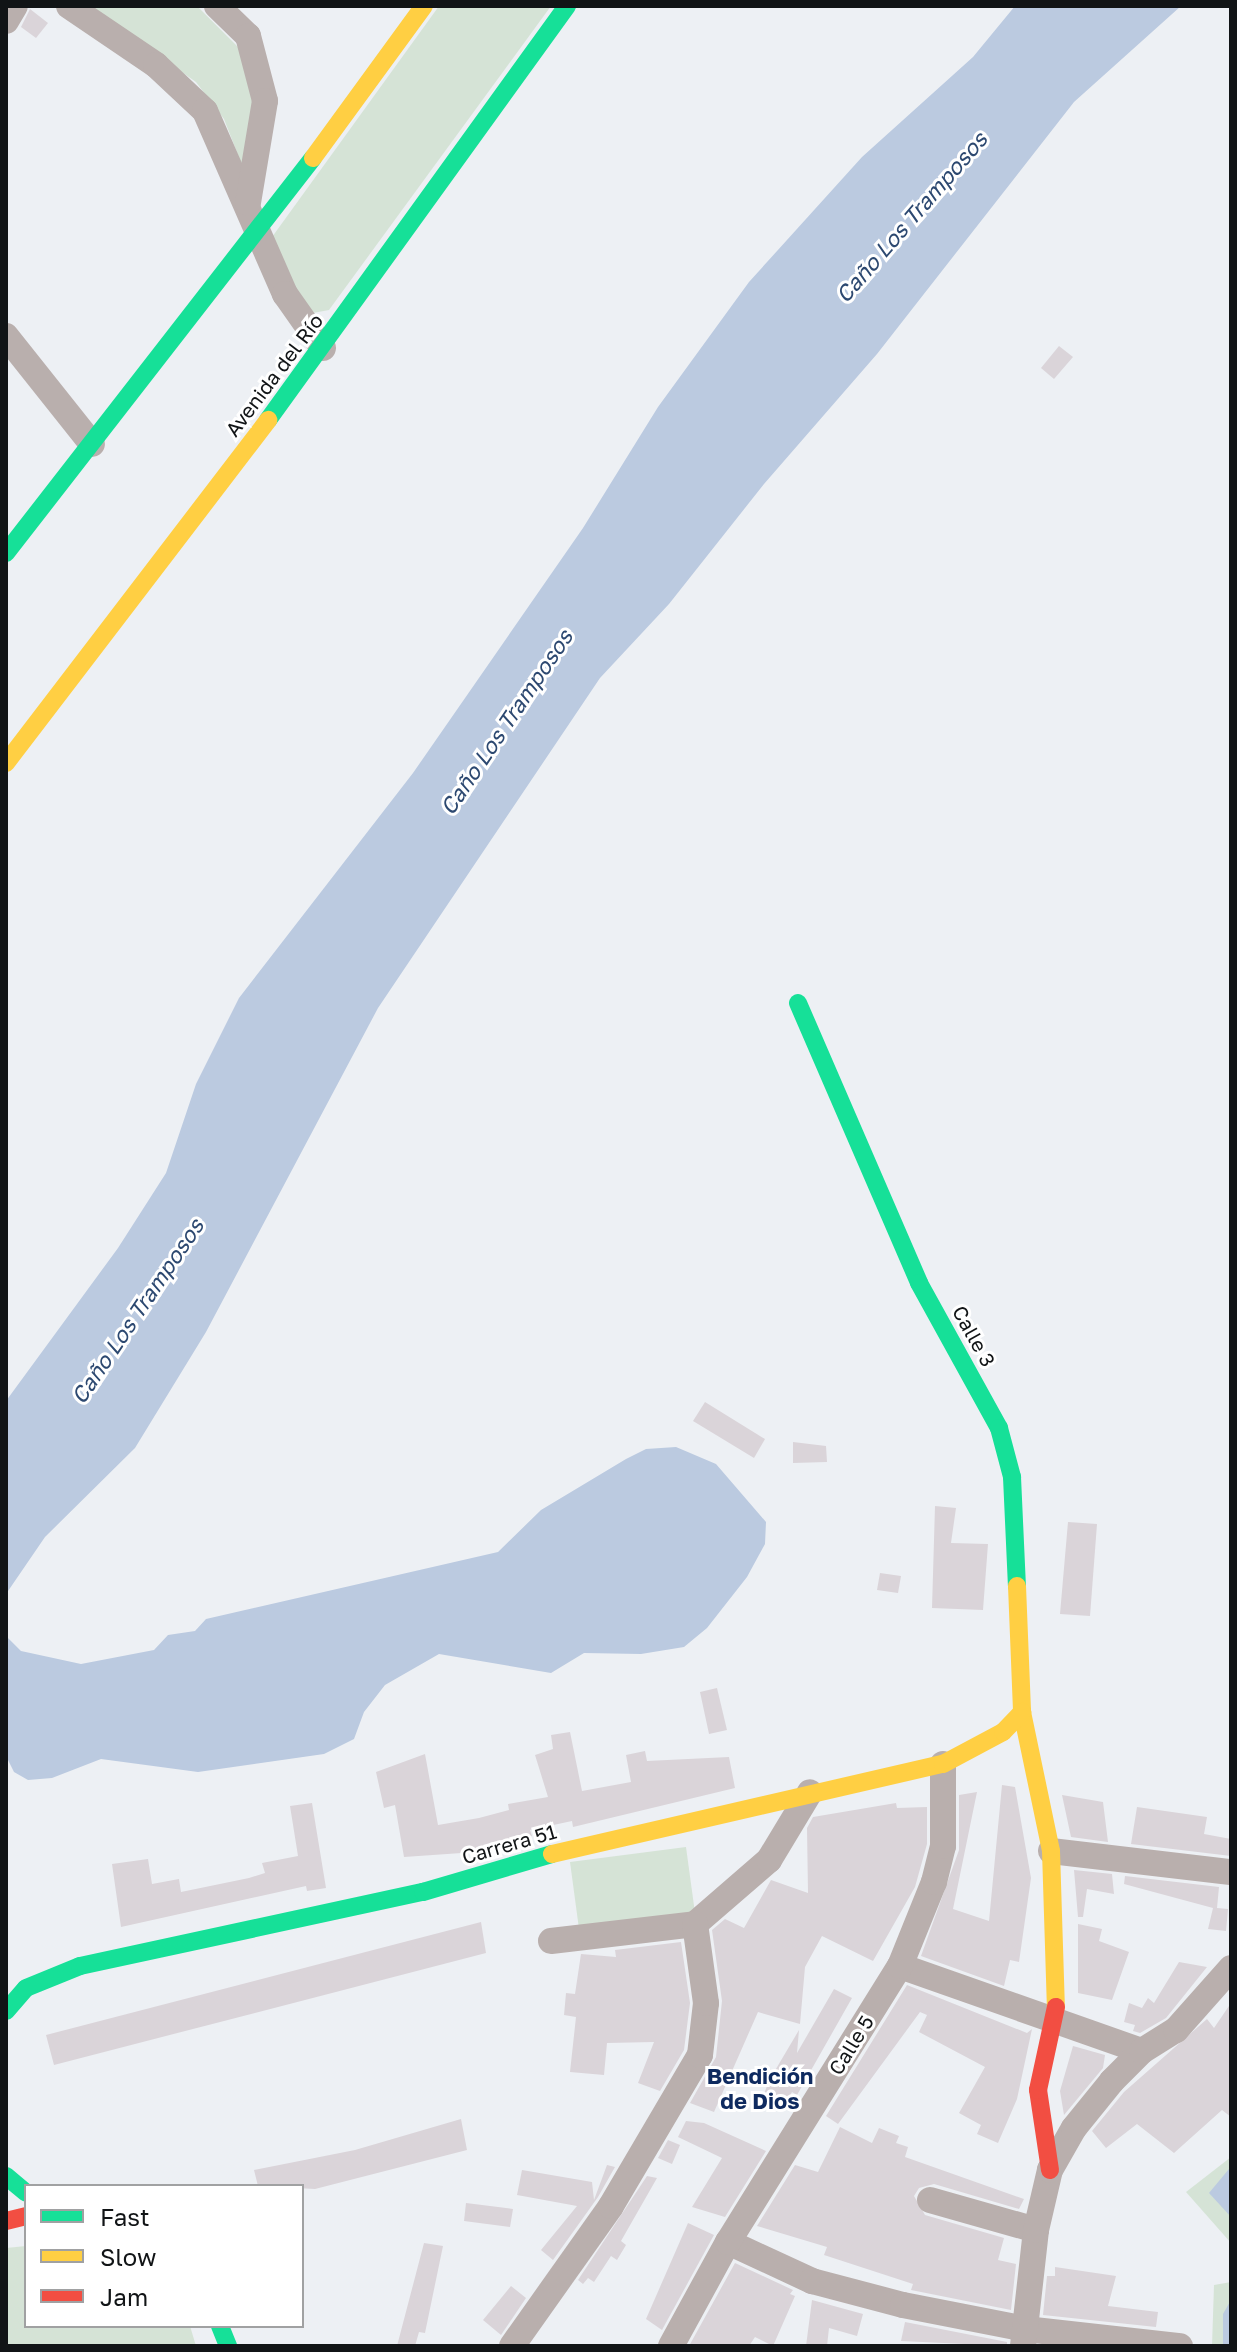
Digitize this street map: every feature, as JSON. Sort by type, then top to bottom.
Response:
[{"type":"street","points":[[6,21],[15,6]]},
{"type":"street","points":[[69,6],[156,65],[205,111],[285,294],[323,348]]},
{"type":"street","points":[[217,6],[248,36],[265,101],[247,207]]},
{"type":"street","points":[[6,553],[257,235],[424,6]]},
{"type":"street","name":"Avenida del Río","points":[[6,763],[323,348],[567,6]]},
{"type":"street","points":[[6,336],[92,444]]},
{"type":"street","name":"Calle 3","points":[[798,1003],[919,1283],[999,1428],[1012,1477],[1022,1712],[1051,1851],[1057,2019],[1038,2090],[1050,2170]]},
{"type":"street","name":"Carrera 51","points":[[6,2011],[26,1988],[80,1966],[423,1892],[509,1864],[810,1792],[943,1764],[1003,1732],[1022,1712]]},
{"type":"street","name":"Calle 5","points":[[671,2346],[728,2242],[900,1966],[934,1882],[943,1846],[943,1764]]},
{"type":"street","points":[[551,1941],[695,1924],[769,1860],[810,1792]]},
{"type":"street","points":[[1051,1851],[1231,1872]]},
{"type":"street","points":[[512,2346],[611,2206],[700,2055],[706,2003],[695,1924]]},
{"type":"street","points":[[900,1966],[1142,2051]]},
{"type":"street","points":[[1024,2338],[1036,2230],[1050,2170],[1074,2128],[1142,2051],[1176,2030],[1231,1968]]},
{"type":"street","points":[[6,2176],[24,2191]]},
{"type":"street","points":[[930,2200],[1036,2230]]},
{"type":"street","points":[[728,2242],[812,2281],[1024,2338],[1180,2346]]},
{"type":"green space","points":[[88,6],[197,6],[240,49],[257,118],[247,178],[224,119],[196,82]]},
{"type":"green space","points":[[439,6],[551,6],[329,310],[313,313],[267,244]]},
{"type":"green space","points":[[686,1847],[695,1913],[579,1929],[570,1862]]},
{"type":"green space","points":[[1231,2157],[1231,2243],[1186,2192]]},
{"type":"green space","points":[[24,2246],[24,2328],[191,2328],[196,2346],[6,2346],[6,2248]]},
{"type":"green space","points":[[1231,2282],[1231,2346],[1212,2346],[1214,2285]]},
{"type":"water","name":"Caño Los Tramposos","points":[[1015,6],[1181,6],[1074,102],[877,354],[764,484],[669,604],[600,678],[378,1008],[206,1332],[135,1448],[45,1537],[6,1594],[6,1401],[118,1248],[166,1173],[196,1084],[239,998],[413,773],[583,528],[658,407],[749,282],[862,157],[973,57]]},
{"type":"water","points":[[676,1447],[716,1464],[766,1522],[765,1544],[747,1577],[707,1628],[684,1647],[641,1654],[584,1653],[551,1673],[439,1654],[385,1685],[364,1712],[354,1739],[324,1754],[198,1772],[101,1759],[52,1778],[28,1780],[14,1772],[6,1756],[6,1636],[21,1651],[81,1664],[154,1650],[168,1635],[195,1631],[206,1619],[498,1552],[541,1510],[626,1459],[646,1449]]},
{"type":"water","points":[[1229,2169],[1231,2173],[1231,2217],[1209,2193]]},
{"type":"water","points":[[1231,2300],[1231,2346],[1223,2346],[1223,2314]]},
{"type":"building","points":[[30,9],[48,23],[36,38],[21,27]]},
{"type":"building","points":[[1059,346],[1073,357],[1054,379],[1041,368]]},
{"type":"building","points":[[705,1402],[765,1439],[754,1458],[693,1421]]},
{"type":"building","points":[[793,1442],[826,1446],[827,1462],[793,1463]]},
{"type":"building","points":[[935,1506],[956,1508],[951,1543],[988,1544],[983,1610],[932,1608]]},
{"type":"building","points":[[1068,1522],[1097,1524],[1090,1616],[1060,1614]]},
{"type":"building","points":[[880,1573],[901,1576],[898,1593],[877,1590]]},
{"type":"building","points":[[717,1688],[727,1730],[709,1734],[700,1692]]},
{"type":"building","points":[[570,1732],[582,1791],[631,1782],[626,1755],[645,1751],[647,1761],[729,1757],[735,1788],[573,1827],[572,1821],[530,1830],[532,1836],[476,1852],[404,1857],[395,1805],[384,1808],[376,1772],[425,1754],[438,1825],[479,1818],[509,1810],[508,1804],[548,1797],[535,1755],[553,1749],[551,1735]]},
{"type":"building","points":[[1002,1785],[1015,1787],[1031,1878],[1019,1962],[1010,1960],[1004,1986],[921,1956],[959,1850],[959,1795],[977,1792],[953,1909],[989,1921]]},
{"type":"building","points":[[1062,1795],[1103,1802],[1108,1842],[1071,1837]]},
{"type":"building","points":[[312,1803],[326,1888],[307,1891],[306,1886],[121,1927],[112,1864],[148,1859],[152,1884],[179,1879],[181,1892],[249,1878],[265,1873],[262,1863],[298,1856],[290,1806]]},
{"type":"building","points":[[896,1803],[897,1808],[927,1807],[927,1844],[915,1887],[873,1961],[822,1936],[805,1967],[800,2024],[758,2012],[714,2112],[690,2103],[716,2057],[722,2001],[712,1930],[725,1919],[744,1928],[771,1880],[808,1893],[807,1828],[813,1817]]},
{"type":"building","points":[[1137,1807],[1207,1817],[1204,1834],[1231,1839],[1231,1856],[1131,1844]]},
{"type":"building","points":[[1074,1870],[1112,1874],[1114,1894],[1087,1889],[1083,1917],[1078,1917]]},
{"type":"building","points":[[1125,1876],[1219,1887],[1217,1908],[1228,1909],[1226,1931],[1208,1929],[1213,1908],[1124,1884]]},
{"type":"building","points":[[481,1922],[486,1953],[54,2065],[46,2035]]},
{"type":"building","points":[[1078,1924],[1102,1929],[1099,1941],[1129,1952],[1112,2000],[1078,1993]]},
{"type":"building","points":[[681,1942],[690,2003],[684,2050],[660,2091],[638,2083],[654,2042],[607,2043],[604,2075],[570,2072],[576,2017],[564,2015],[566,1993],[575,1994],[581,1954],[616,1957],[615,1950]]},
{"type":"building","points":[[1179,1962],[1207,1967],[1166,2018],[1140,2033],[1133,2031],[1135,2025],[1124,2022],[1129,2003],[1142,2008],[1148,1998],[1154,2003]]},
{"type":"building","points":[[907,1985],[1027,2033],[1032,2029],[1017,2099],[998,2143],[977,2134],[981,2125],[959,2113],[985,2067],[919,2032],[927,2015],[920,2012],[838,2124],[826,2116]]},
{"type":"building","points":[[834,1989],[852,1998],[797,2095],[792,2092],[781,2112],[761,2101],[770,2079],[799,2030],[797,2053]]},
{"type":"building","points":[[1231,2003],[1231,2117],[1222,2110],[1174,2153],[1137,2124],[1106,2148],[1092,2131],[1124,2092],[1207,2019],[1214,2028]]},
{"type":"building","points":[[1073,2046],[1105,2055],[1103,2068],[1064,2115],[1060,2091]]},
{"type":"building","points":[[461,2119],[467,2150],[315,2189],[304,2188],[304,2184],[258,2184],[254,2170],[355,2150]]},
{"type":"building","points":[[686,2121],[704,2123],[766,2151],[725,2217],[692,2207],[722,2158],[678,2137]]},
{"type":"building","points":[[840,2127],[872,2143],[879,2128],[899,2136],[896,2143],[908,2147],[905,2157],[1024,2199],[1019,2209],[934,2184],[919,2188],[914,2196],[925,2215],[1004,2238],[998,2260],[1016,2264],[1011,2310],[911,2290],[913,2284],[824,2255],[827,2247],[757,2226],[795,2165],[818,2172]]},
{"type":"building","points":[[668,2140],[680,2145],[672,2164],[658,2158]]},
{"type":"building","points":[[607,2165],[615,2167],[598,2197],[553,2260],[541,2250],[577,2206],[517,2195],[522,2170],[592,2182],[594,2200]]},
{"type":"building","points":[[647,2176],[657,2178],[621,2241],[626,2245],[617,2260],[611,2256],[594,2282],[588,2278],[583,2284],[578,2280]]},
{"type":"building","points":[[466,2203],[513,2209],[510,2227],[464,2221]]},
{"type":"building","points":[[688,2223],[714,2235],[662,2330],[646,2319]]},
{"type":"building","points":[[424,2243],[443,2246],[425,2333],[419,2332],[415,2346],[397,2346]]},
{"type":"building","points":[[735,2263],[793,2290],[790,2294],[795,2296],[773,2346],[755,2337],[749,2346],[689,2346]]},
{"type":"building","points":[[1055,2267],[1116,2276],[1108,2306],[1158,2312],[1156,2327],[1043,2315],[1047,2276],[1055,2276]]},
{"type":"building","points":[[511,2286],[526,2298],[501,2335],[483,2320]]},
{"type":"building","points":[[812,2300],[863,2314],[857,2336],[829,2328],[827,2346],[806,2346]]},
{"type":"building","points":[[905,2322],[1007,2342],[1007,2346],[901,2341]]},
{"type":"traffic: fast","points":[[268,420],[567,6]]},
{"type":"traffic: fast","points":[[6,553],[313,158]]},
{"type":"traffic: fast","points":[[798,1003],[919,1283],[999,1428],[1012,1477],[1017,1586]]},
{"type":"traffic: fast","points":[[6,2011],[26,1988],[80,1966],[423,1892],[552,1854]]},
{"type":"traffic: fast","points":[[6,2176],[24,2191]]},
{"type":"traffic: fast","points":[[221,2328],[228,2346]]},
{"type":"traffic: slow","points":[[313,158],[424,6]]},
{"type":"traffic: slow","points":[[6,763],[268,420]]},
{"type":"traffic: slow","points":[[1017,1586],[1022,1712],[1051,1851],[1056,2007]]},
{"type":"traffic: slow","points":[[552,1854],[943,1764],[1003,1732],[1022,1712]]},
{"type":"traffic: jam","points":[[1050,2170],[1038,2090],[1056,2007]]},
{"type":"traffic: jam","points":[[6,2221],[24,2216]]},
{"type":"district","name":"Bendición de Dios","points":[[760,2088]]}]
